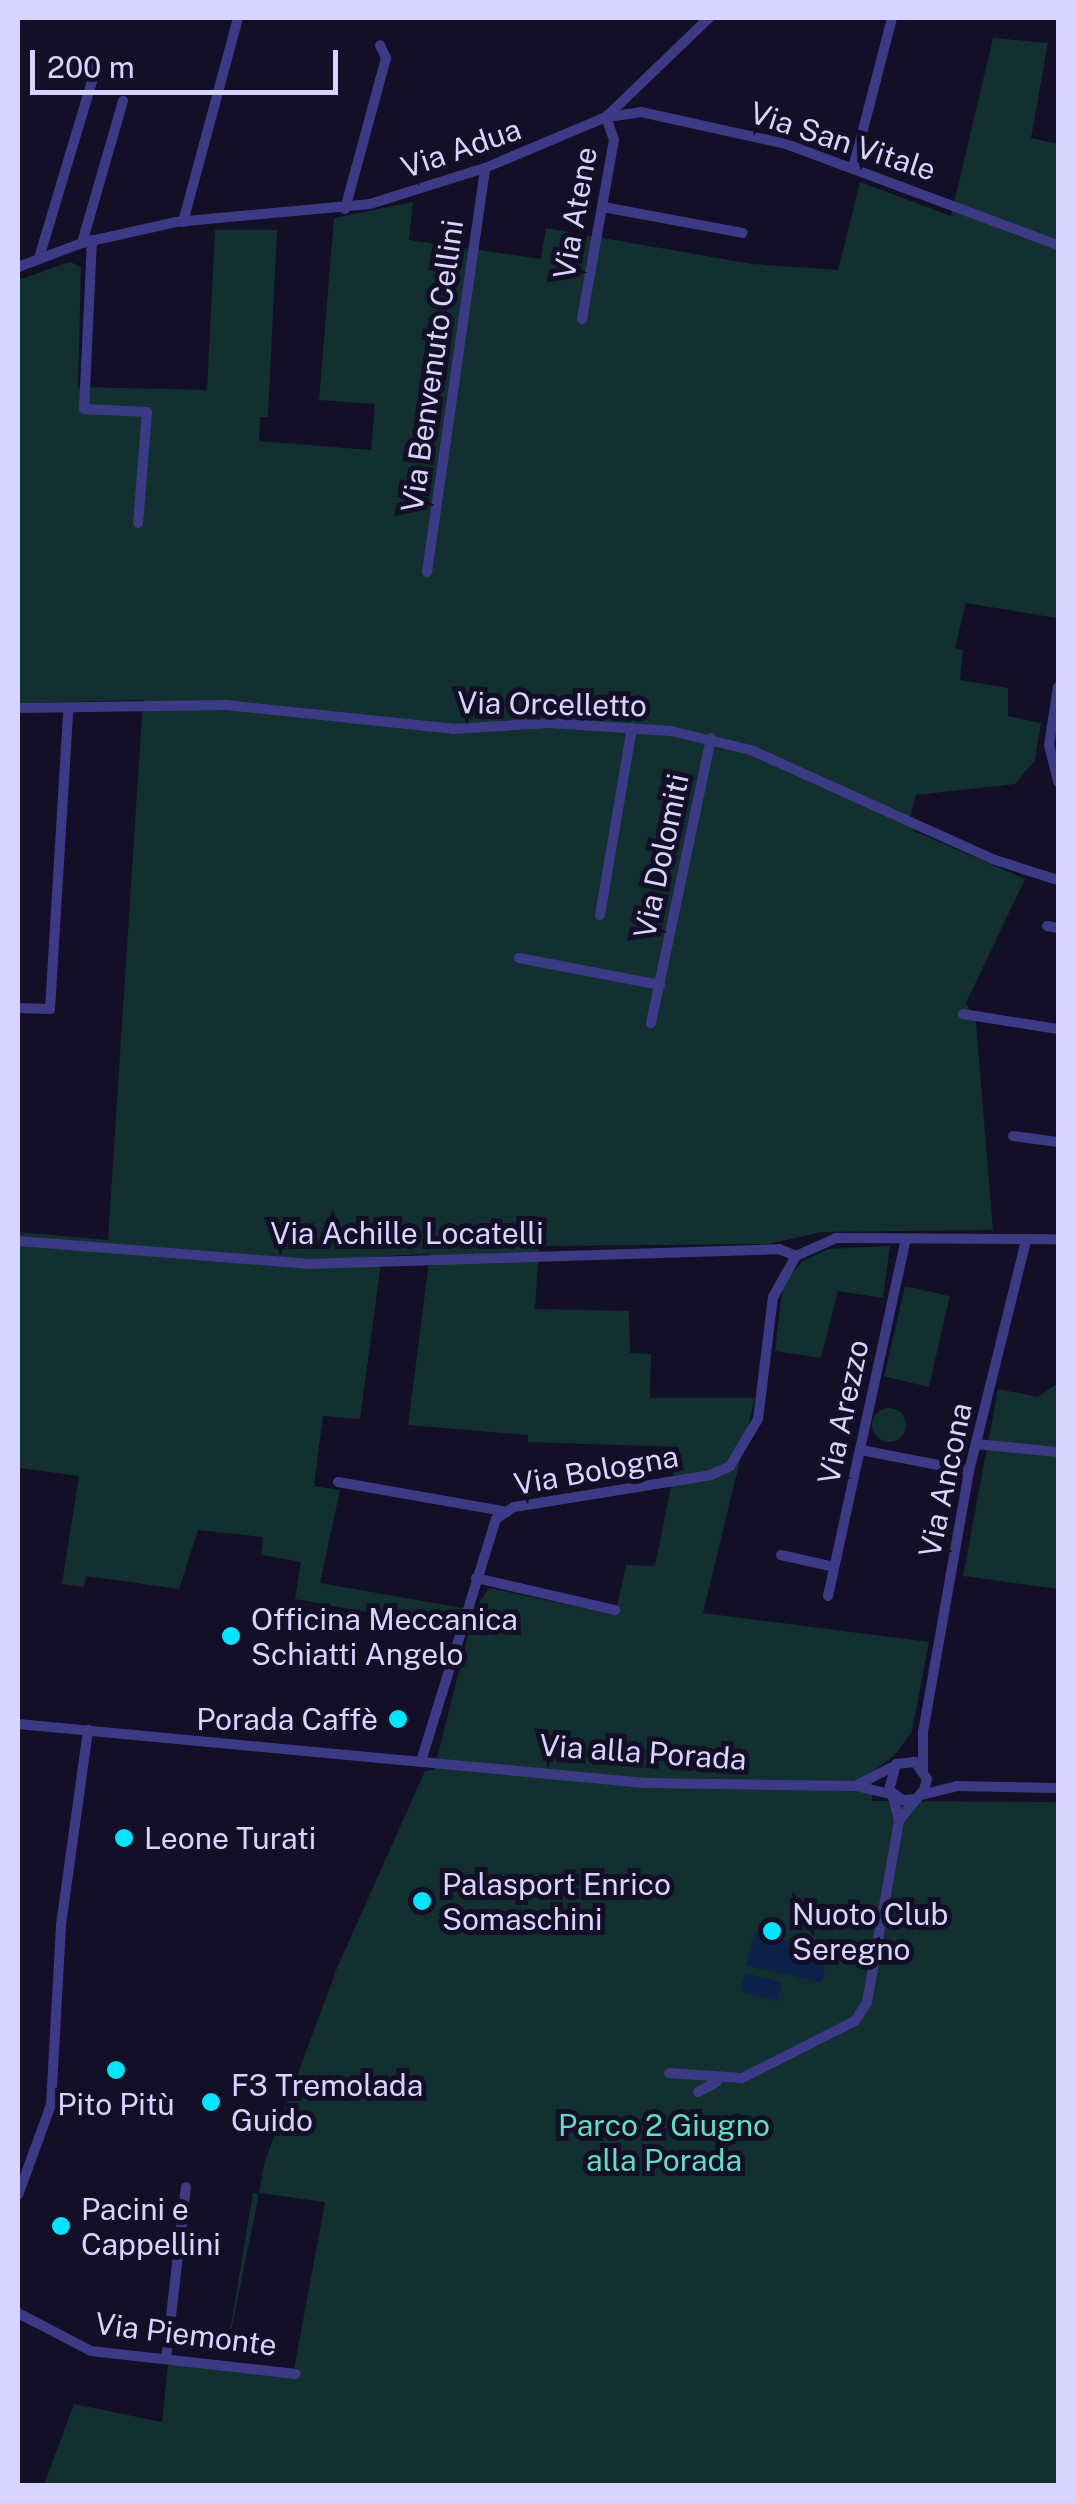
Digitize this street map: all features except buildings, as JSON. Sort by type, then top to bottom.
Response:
[{"type":"street","points":[[184,222],[238,18]]},
{"type":"street","name":"Via Adua","points":[[18,267],[87,242],[184,222],[346,208],[485,168],[606,118],[709,18]]},
{"type":"street","points":[[853,168],[892,18]]},
{"type":"street","points":[[346,208],[386,58],[380,45]]},
{"type":"street","points":[[39,258],[97,64]]},
{"type":"street","points":[[124,101],[87,242],[84,410],[148,412],[138,524]]},
{"type":"street","name":"Via San Vitale","points":[[606,118],[641,112],[768,140],[1058,244]]},
{"type":"street","name":"Via Atene","points":[[582,319],[614,140],[606,118]]},
{"type":"street","name":"Via Benvenuto Cellini","points":[[428,572],[485,168]]},
{"type":"street","points":[[603,207],[742,232]]},
{"type":"street","points":[[1058,687],[1049,744],[1058,782]]},
{"type":"street","name":"Via Orcelletto","points":[[18,708],[68,711],[226,705],[453,728],[632,728],[710,738],[915,820],[992,859],[1058,880]]},
{"type":"street","points":[[18,1008],[50,1010],[68,711]]},
{"type":"street","points":[[600,916],[632,728]]},
{"type":"street","name":"Via Dolomiti","points":[[651,1023],[710,738]]},
{"type":"street","name":"Via Dolomiti","points":[[519,958],[660,985]]},
{"type":"street","points":[[963,1014],[1058,1029]]},
{"type":"street","points":[[1013,1136],[1058,1142]]},
{"type":"street","points":[[796,1256],[822,1238],[1058,1239]]},
{"type":"street","name":"Via Arezzo","points":[[828,1596],[906,1239]]},
{"type":"street","name":"Via Ancona","points":[[899,1822],[918,1797],[924,1772],[923,1732],[969,1471],[1026,1240]]},
{"type":"street","name":"Via Achille Locatelli","points":[[18,1241],[309,1264],[779,1250],[796,1256]]},
{"type":"street","name":"Via Bologna","points":[[424,1758],[476,1578],[504,1512],[711,1476],[730,1466],[758,1419],[773,1297],[796,1256]]},
{"type":"street","points":[[976,1444],[1058,1452]]},
{"type":"street","points":[[861,1450],[969,1471]]},
{"type":"street","points":[[338,1482],[504,1512]]},
{"type":"street","points":[[781,1556],[834,1567]]},
{"type":"street","points":[[476,1578],[616,1610]]},
{"type":"street","name":"Via alla Porada","points":[[18,1724],[424,1758],[645,1783],[856,1786],[918,1797]]},
{"type":"street","points":[[18,2195],[51,2105],[62,1924],[88,1730]]},
{"type":"street","name":"Via Ancona","points":[[896,1765],[923,1732]]},
{"type":"street","points":[[698,2092],[732,2080],[855,2020],[862,2011],[899,1822],[887,1780],[896,1765],[956,1786]]},
{"type":"street","name":"Via alla Porada","points":[[856,1786],[896,1765]]},
{"type":"street","points":[[918,1797],[956,1786],[1058,1788]]},
{"type":"street","points":[[669,2073],[732,2080]]},
{"type":"street","points":[[166,2358],[186,2186]]},
{"type":"street","name":"Via Piemonte","points":[[18,2313],[91,2351],[296,2374]]},
{"type":"green space","name":"Parco 2 Giugno alla Porada","points":[[993,38],[1048,43],[1031,138],[1058,144],[1057,618],[966,603],[955,648],[963,650],[960,680],[1008,688],[1008,716],[1041,723],[1035,760],[1015,784],[916,795],[909,821],[914,831],[1025,879],[966,1003],[976,1023],[993,1230],[821,1232],[769,1244],[539,1246],[535,1309],[629,1311],[630,1353],[651,1354],[650,1398],[755,1398],[703,1613],[929,1642],[912,1731],[896,1754],[872,1772],[872,1801],[1058,1802],[1058,2485],[44,2485],[74,2404],[162,2422],[168,2364],[293,2375],[325,2202],[259,2193],[264,2164],[337,1968],[425,1771],[434,1770],[469,1631],[295,1599],[301,1562],[261,1555],[263,1537],[198,1530],[179,1589],[86,1576],[84,1587],[62,1584],[79,1476],[18,1468],[18,1232],[108,1240],[143,700],[18,703],[18,280],[70,262],[81,267],[78,387],[207,390],[215,230],[277,230],[268,417],[260,417],[259,441],[371,450],[375,404],[319,400],[334,218],[413,202],[409,240],[541,259],[546,228],[752,264],[838,270],[860,182],[951,216]],"holes":[[[430,1254],[408,1425],[528,1435],[528,1442],[679,1447],[655,1566],[626,1565],[615,1615],[489,1588],[474,1610],[320,1583],[340,1490],[314,1486],[323,1416],[360,1419],[382,1256]]]},
{"type":"green space","points":[[890,1246],[883,1298],[838,1291],[821,1358],[775,1351],[783,1283],[803,1261],[828,1249]]},
{"type":"green space","points":[[905,1286],[950,1296],[929,1387],[884,1377]]},
{"type":"green space","points":[[1058,1383],[1058,1589],[963,1576],[998,1389],[1038,1397]]},
{"type":"green space","points":[[889,1408],[901,1413],[906,1425],[901,1437],[889,1442],[877,1437],[872,1425],[877,1413]]},
{"type":"green space","points":[[253,2193],[259,2194],[226,2356]]},
{"type":"water","points":[[754,1933],[829,1950],[822,1982],[747,1965]]},
{"type":"water","points":[[745,1973],[782,1982],[777,2001],[740,1991]]},
{"type":"place","name":"Officina Meccanica Schiatti Angelo","points":[[231,1636]]},
{"type":"place","name":"Porada Caffè","points":[[398,1719]]},
{"type":"place","name":"Leone Turati","points":[[124,1838]]},
{"type":"place","name":"Palasport Enrico Somaschini","points":[[422,1901]]},
{"type":"place","name":"Nuoto Club Seregno","points":[[772,1931]]},
{"type":"place","name":"Pito Pitù","points":[[116,2070]]},
{"type":"place","name":"F3 Tremolada Guido","points":[[211,2102]]},
{"type":"place","name":"Pacini e Cappellini","points":[[61,2226]]}]
